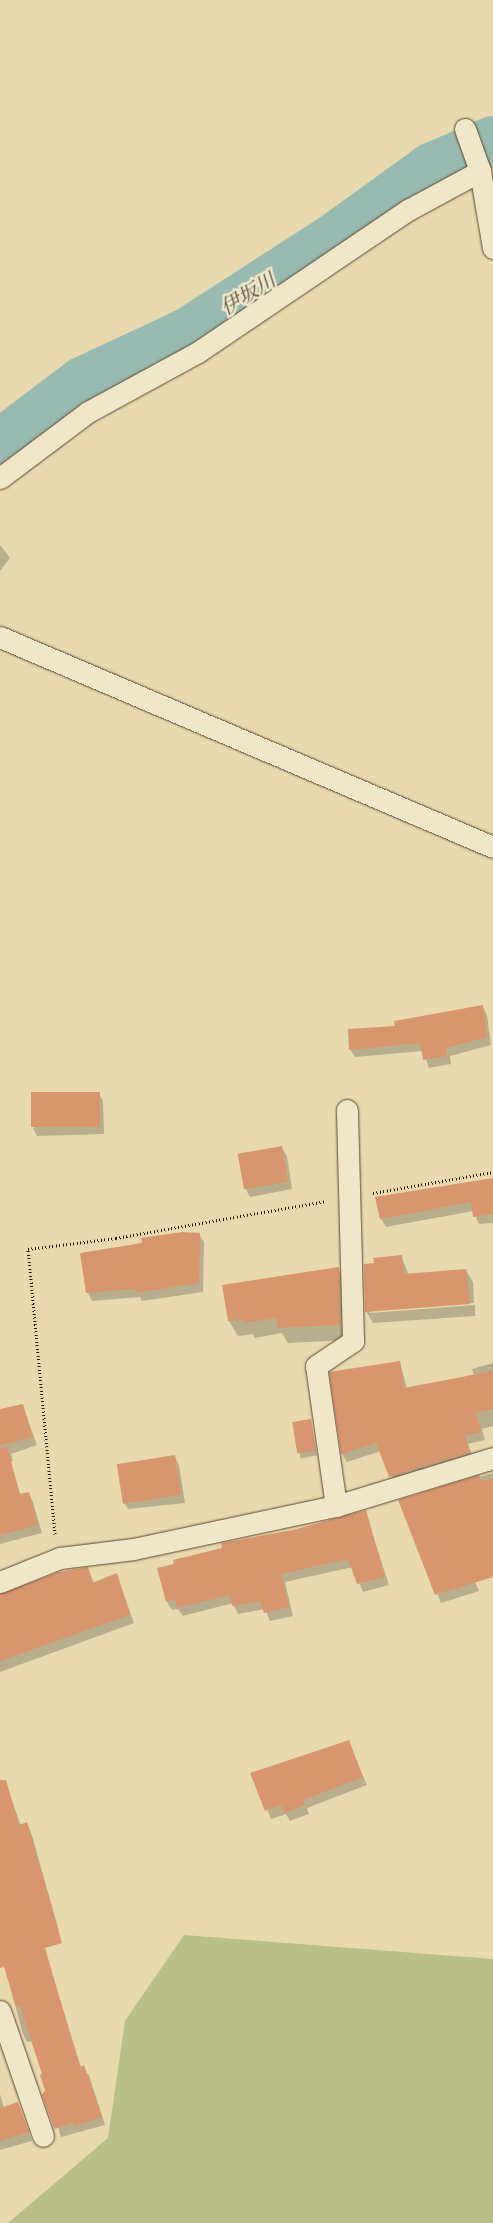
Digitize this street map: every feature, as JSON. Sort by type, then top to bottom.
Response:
[{"type":"street","points":[[466,133],[479,167],[493,248]]},
{"type":"street","points":[[0,478],[88,412],[198,352],[408,210],[479,167]]},
{"type":"street","points":[[0,636],[493,847]]},
{"type":"street","points":[[336,1506],[316,1366],[353,1341],[347,1110]]},
{"type":"street","points":[[0,1582],[60,1558],[133,1548],[336,1506],[493,1458]]},
{"type":"street","points":[[0,2011],[43,2136]]},
{"type":"path","points":[[60,1558],[48,1474],[28,1249],[116,1238],[493,1172]]},
{"type":"green space","points":[[184,1935],[493,1959],[493,2223],[8,2223],[108,2138],[125,2021]]},
{"type":"building","points":[[483,1005],[487,1037],[446,1048],[447,1056],[423,1060],[420,1043],[349,1050],[348,1029],[395,1026],[394,1021]]},
{"type":"building","points":[[31,1092],[100,1092],[100,1127],[31,1127]]},
{"type":"building","points":[[282,1146],[288,1181],[244,1189],[238,1154]]},
{"type":"building","points":[[493,1178],[493,1214],[473,1217],[471,1202],[380,1219],[375,1197]]},
{"type":"building","points":[[182,1232],[200,1233],[199,1283],[136,1293],[135,1289],[86,1293],[80,1253],[142,1243],[141,1238]]},
{"type":"building","points":[[402,1255],[404,1274],[466,1269],[470,1304],[365,1312],[364,1264],[374,1263],[373,1258]]},
{"type":"building","points":[[339,1267],[340,1325],[278,1328],[276,1318],[245,1323],[244,1319],[228,1321],[222,1285]]},
{"type":"building","points":[[400,1361],[404,1388],[493,1371],[493,1409],[476,1413],[481,1432],[465,1436],[470,1452],[389,1477],[376,1443],[341,1454],[329,1372]]},
{"type":"building","points":[[23,1404],[33,1437],[0,1446],[0,1409]]},
{"type":"building","points":[[311,1419],[316,1451],[297,1454],[292,1422]]},
{"type":"building","points":[[7,1447],[20,1494],[29,1492],[38,1525],[0,1535],[0,1448]]},
{"type":"building","points":[[175,1455],[181,1495],[123,1504],[117,1464]]},
{"type":"building","points":[[479,1475],[481,1481],[493,1479],[493,1577],[435,1595],[398,1500]]},
{"type":"building","points":[[366,1510],[385,1577],[357,1584],[348,1559],[281,1574],[289,1607],[264,1613],[261,1601],[232,1606],[230,1595],[177,1608],[175,1600],[166,1602],[157,1568],[174,1564],[173,1560],[222,1548],[221,1543],[293,1530]]},
{"type":"building","points":[[88,1567],[92,1583],[117,1573],[130,1615],[0,1661],[0,1594],[59,1572]]},
{"type":"building","points":[[349,1740],[363,1777],[303,1800],[305,1805],[284,1813],[281,1805],[265,1811],[250,1773]]},
{"type":"building","points":[[0,1780],[6,1780],[19,1825],[27,1822],[62,1943],[45,1948],[80,2067],[84,2065],[102,2117],[75,2126],[73,2123],[55,2129],[53,2125],[42,2095],[45,2090],[40,2075],[42,2074],[20,2006],[16,2007],[4,1967],[0,1968]]},
{"type":"building","points":[[18,2102],[29,2132],[0,2141],[0,2108]]},
{"type":"waterway","name":"伊坂川","points":[[0,444],[82,382],[187,333],[333,239],[431,168],[493,141]]}]
